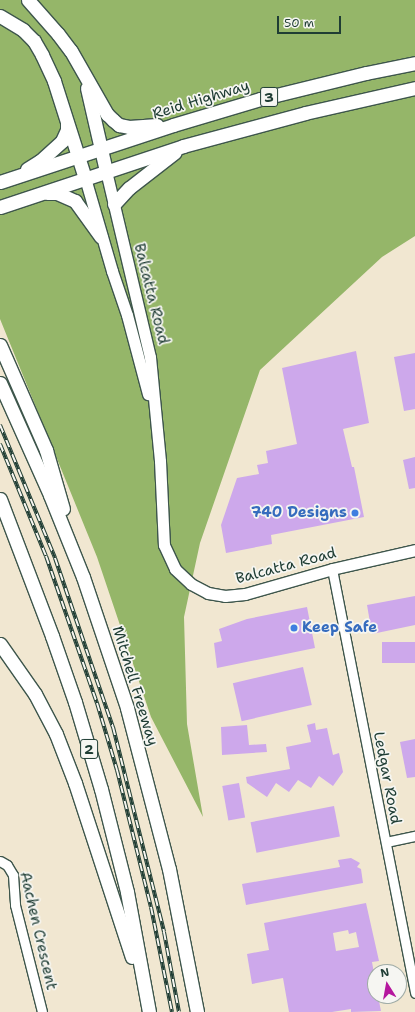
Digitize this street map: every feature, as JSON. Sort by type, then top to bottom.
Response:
[{"type":"highway","points":[[28,0],[58,34],[71,52],[107,114],[119,125],[129,127],[173,125]]},
{"type":"highway","points":[[0,16],[23,30],[34,41],[48,67],[85,178]]},
{"type":"highway","name":"Reid Highway","points":[[0,182],[173,125],[260,99],[366,73],[415,63]]},
{"type":"highway","points":[[85,78],[106,171]]},
{"type":"highway","name":"3","points":[[0,207],[183,146],[305,113],[415,88]]},
{"type":"highway","points":[[14,177],[40,161],[62,141],[67,130],[67,121]]},
{"type":"highway","points":[[114,204],[129,188],[183,146]]},
{"type":"highway","points":[[43,193],[57,193],[75,201],[101,237]]},
{"type":"highway","points":[[0,345],[46,450],[83,578]]},
{"type":"highway","name":"Mitchell Freeway","points":[[0,383],[50,495],[83,578],[125,700],[170,869],[197,1012]]},
{"type":"highway","name":"2","points":[[0,499],[52,636],[75,702],[101,789],[127,892],[149,1010]]},
{"type":"highway","points":[[0,644],[35,694],[56,734],[75,783],[149,1010]]},
{"type":"main road","name":"Balcatta Road","points":[[106,171],[150,357],[155,425],[160,461],[164,545],[175,569],[191,584],[208,593],[225,596],[245,594],[332,569],[415,550]]},
{"type":"main road","name":"Balcatta Road","points":[[85,178],[101,237],[129,322],[155,425]]},
{"type":"street","name":"Ledgar Road","points":[[332,569],[415,994]]},
{"type":"street","points":[[386,842],[415,836]]},
{"type":"street","name":"Aachen Crescent","points":[[0,862],[7,865],[13,874],[16,905],[42,1012]]},
{"type":"green space","points":[[0,0],[415,0],[415,236],[382,257],[260,370],[200,543],[184,617],[187,724],[203,817],[151,717],[97,557],[0,319]]},
{"type":"building","points":[[356,351],[369,423],[343,429],[352,467],[354,467],[364,517],[271,535],[272,544],[226,553],[221,525],[237,478],[259,474],[257,465],[268,463],[266,451],[297,444],[282,368]]},
{"type":"building","points":[[415,353],[415,409],[404,411],[394,357]]},
{"type":"building","points":[[415,457],[415,488],[409,489],[403,460]]},
{"type":"building","points":[[415,596],[415,625],[372,634],[367,605]]},
{"type":"building","points":[[307,607],[315,648],[217,668],[214,643],[222,641],[219,629],[247,619]]},
{"type":"building","points":[[382,642],[415,642],[415,663],[382,663]]},
{"type":"building","points":[[303,667],[312,705],[242,721],[233,683]]},
{"type":"building","points":[[315,723],[316,730],[327,728],[333,755],[339,753],[343,772],[333,786],[319,776],[311,788],[298,780],[289,792],[276,783],[267,797],[247,783],[246,777],[290,769],[286,747],[311,742],[307,725]]},
{"type":"building","points":[[247,725],[249,745],[266,744],[267,752],[222,755],[221,727]]},
{"type":"building","points":[[415,739],[415,777],[407,778],[400,742]]},
{"type":"building","points":[[239,783],[245,817],[228,820],[222,786]]},
{"type":"building","points":[[334,806],[340,836],[256,853],[251,822]]},
{"type":"building","points":[[351,858],[360,863],[357,867],[361,869],[363,883],[246,905],[242,884],[340,867],[338,860]]},
{"type":"building","points":[[366,903],[379,961],[372,962],[372,964],[367,964],[367,1004],[380,1004],[381,1011],[351,1012],[351,1009],[332,1012],[289,1012],[283,978],[252,984],[247,954],[269,950],[264,923]],"holes":[[[348,930],[349,934],[356,932],[359,947],[336,951],[333,933]]]},
{"type":"railway","points":[[0,425],[55,558],[113,727],[164,932],[179,1012]]},
{"type":"railway","points":[[0,444],[46,556],[97,703],[117,770],[151,907],[172,1012]]},
{"type":"place","name":"740 Designs","points":[[355,513]]},
{"type":"place","name":"Keep Safe","points":[[294,628]]}]
